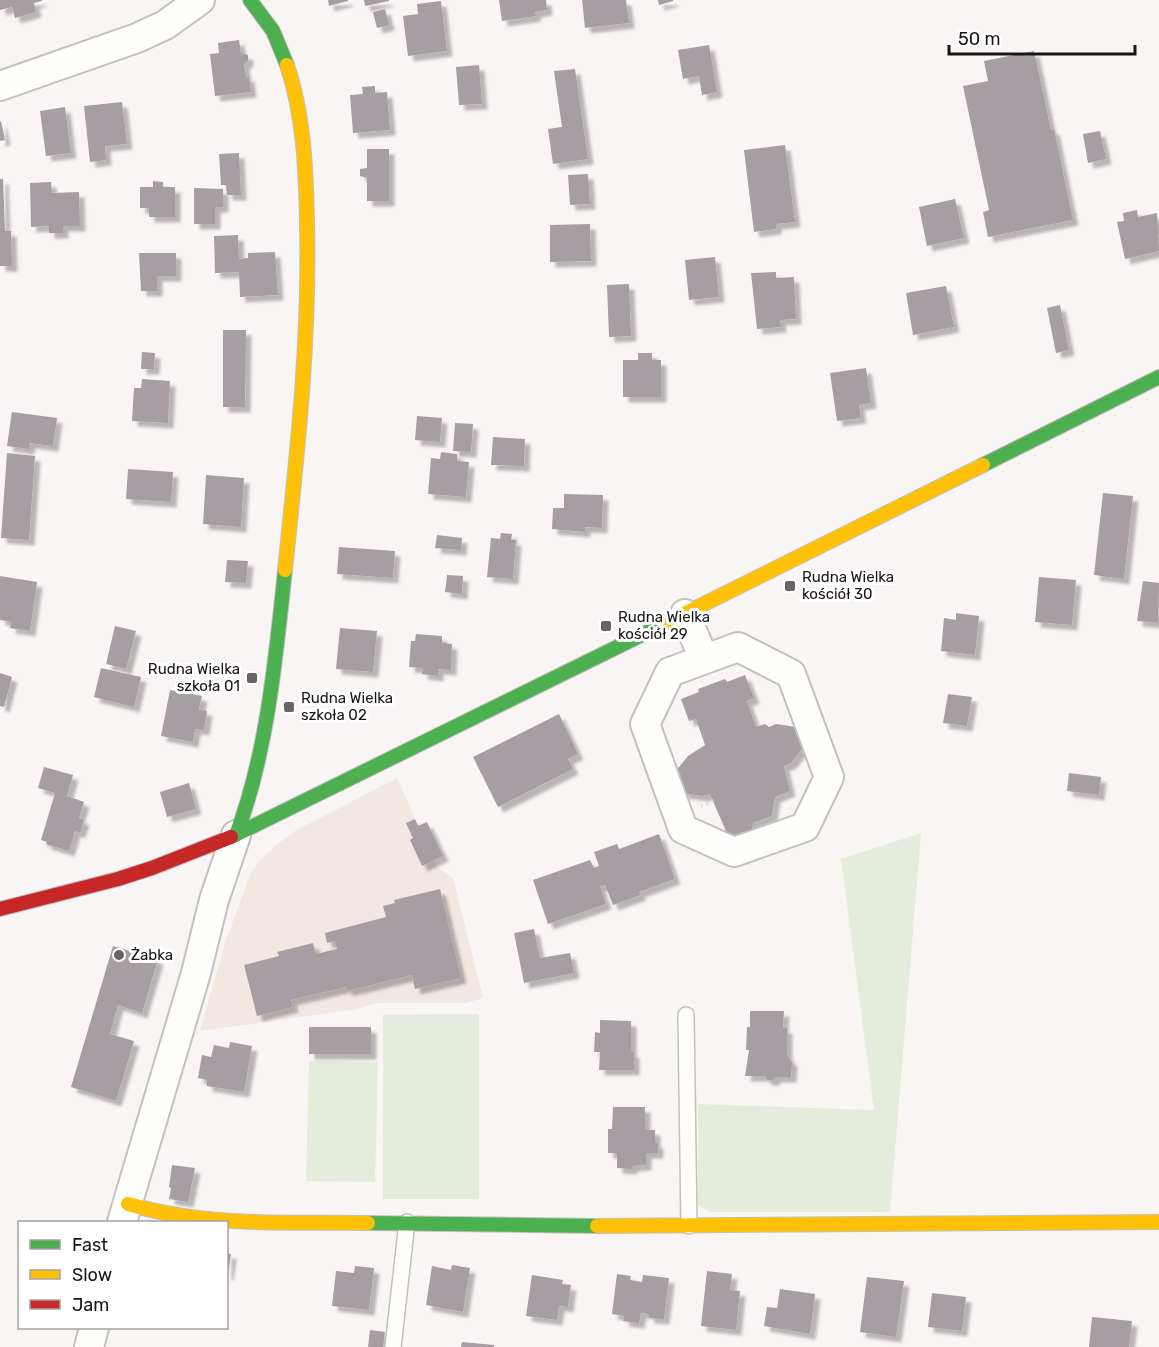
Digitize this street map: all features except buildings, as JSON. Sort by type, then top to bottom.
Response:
[{"type":"street","points":[[0,86],[165,26],[200,0]]},
{"type":"street","points":[[250,0],[273,29],[286,58],[302,131],[306,180],[307,322],[280,632],[247,809],[214,900],[196,973],[125,1213],[160,1214],[185,1219],[689,1226],[1159,1222]]},
{"type":"street","points":[[0,909],[118,879],[236,836],[1159,377]]},
{"type":"street","points":[[685,614],[704,659]]},
{"type":"street","points":[[738,647],[791,674],[829,777],[806,827],[734,852],[683,829],[645,724],[670,672],[704,659],[738,647]]},
{"type":"street","points":[[89,1347],[94,1329]]},
{"type":"lane","points":[[687,1015],[689,1226]]},
{"type":"lane","points":[[393,1347],[407,1222]]},
{"type":"shaded area","points":[[397,778],[437,867],[453,878],[483,998],[466,1003],[377,1003],[357,1009],[200,1031],[226,940],[250,875],[260,860],[295,831]]},
{"type":"green space","points":[[921,833],[890,1212],[709,1212],[698,1205],[698,1104],[874,1110],[841,859]]},
{"type":"green space","points":[[479,1014],[479,1199],[383,1199],[383,1015]]},
{"type":"green space","points":[[309,1061],[378,1062],[375,1182],[306,1181]]},
{"type":"traffic: fast","points":[[250,0],[273,31],[287,65]]},
{"type":"traffic: fast","points":[[983,465],[1159,377]]},
{"type":"traffic: fast","points":[[236,835],[247,804],[263,739],[274,671],[285,570]]},
{"type":"traffic: fast","points":[[231,837],[668,622]]},
{"type":"traffic: fast","points":[[368,1223],[597,1226]]},
{"type":"traffic: slow","points":[[285,570],[302,397],[307,310],[306,183],[303,143],[301,123],[287,65]]},
{"type":"traffic: slow","points":[[668,622],[983,465]]},
{"type":"traffic: slow","points":[[128,1204],[187,1217],[217,1220],[277,1223],[368,1223]]},
{"type":"traffic: slow","points":[[597,1226],[1159,1222]]},
{"type":"traffic: jam","points":[[0,909],[118,879],[231,837]]},
{"type":"place","name":"Rudna Wielka kościół 30","points":[[790,586]]},
{"type":"place","name":"Rudna Wielka kościół 29","points":[[606,626]]},
{"type":"place","name":"Rudna Wielka szkoła 01","points":[[252,678]]},
{"type":"place","name":"Rudna Wielka szkoła 02","points":[[289,707]]},
{"type":"place","name":"Żabka","points":[[119,955]]}]
